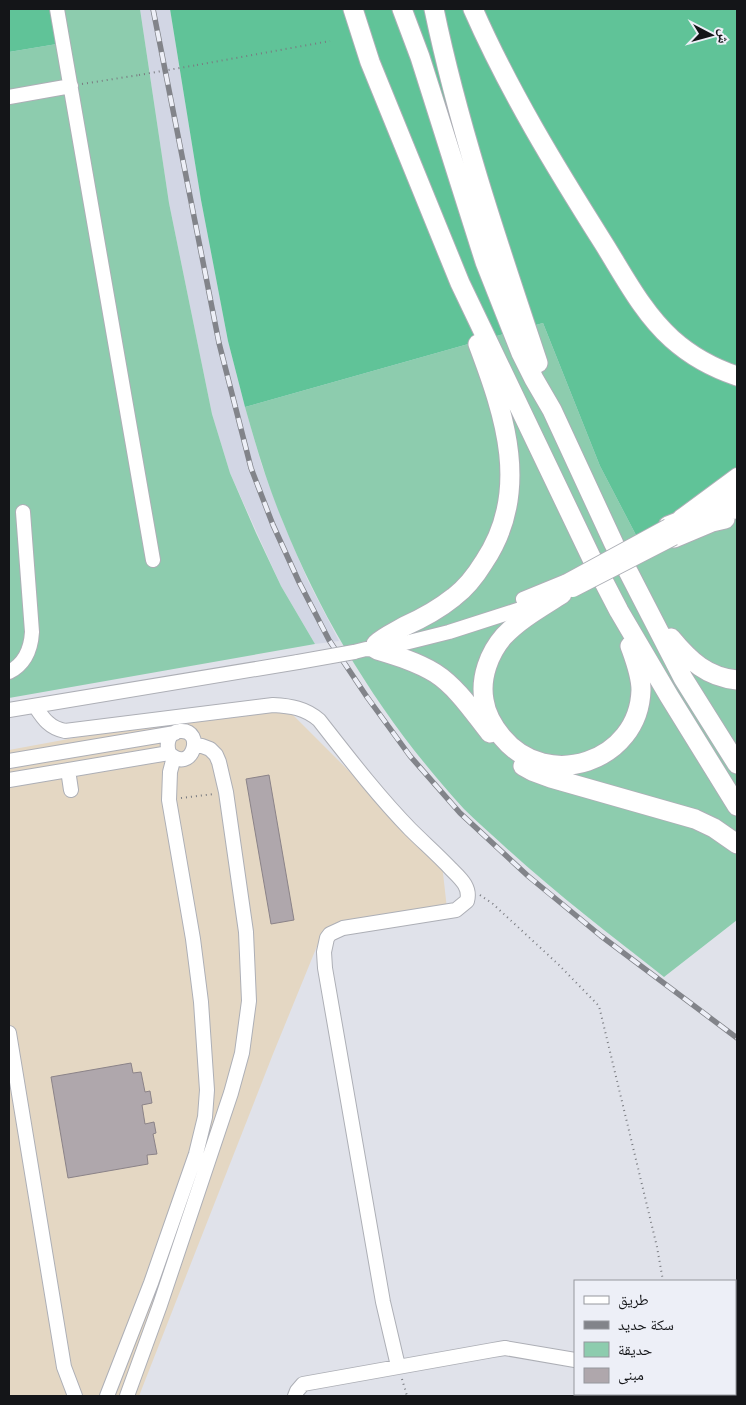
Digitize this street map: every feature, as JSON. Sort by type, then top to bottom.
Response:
[{"type":"main road","points":[[344,9],[370,62],[460,283],[588,550],[619,611],[737,806]]},
{"type":"main road","points":[[353,9],[370,62]]},
{"type":"main road","points":[[402,9],[420,57],[485,262],[524,360],[552,410],[614,544],[683,678],[737,764]]},
{"type":"main road","points":[[434,9],[464,134],[552,410]]},
{"type":"main road","points":[[473,9],[502,69],[535,130],[638,298],[671,338],[690,354],[712,366],[737,376]]},
{"type":"main road","points":[[368,649],[385,637],[437,610],[456,596],[471,580],[492,551],[506,517],[510,474],[505,427],[495,388],[465,307],[460,283]]},
{"type":"main road","points":[[671,532],[696,515],[710,511],[737,509]]},
{"type":"main road","points":[[671,532],[737,518]]},
{"type":"main road","points":[[562,590],[503,637],[493,652],[484,679],[483,693],[485,705],[495,728],[509,745],[523,756],[538,762],[556,765],[574,764],[591,760],[606,753],[619,743],[631,727],[639,708],[641,688],[638,668],[619,611]]},
{"type":"main road","points":[[482,723],[477,696],[477,682],[486,649],[496,632],[522,609],[562,590]]},
{"type":"main road","points":[[644,601],[688,659],[714,675],[737,680]]},
{"type":"main road","points":[[368,649],[416,663],[437,674],[455,691],[500,748],[515,761],[532,771],[695,819],[714,828],[737,844]]},
{"type":"street","points":[[57,9],[153,560]]},
{"type":"street","points":[[9,97],[71,86]]},
{"type":"street","points":[[368,649],[562,590],[671,532],[737,475]]},
{"type":"street","points":[[710,511],[737,490]]},
{"type":"street","points":[[9,672],[22,662],[31,644],[32,632],[23,512]]},
{"type":"street","points":[[9,710],[368,649],[450,632],[522,609]]},
{"type":"street","points":[[35,706],[50,726],[65,731],[273,705],[299,708],[310,712],[320,720],[368,782],[409,828],[465,885],[468,892],[467,901],[456,910],[447,913],[343,928],[330,934],[325,943],[325,968],[343,1076],[383,1302],[398,1366]]},
{"type":"street","points":[[9,761],[179,731],[188,733],[192,737],[194,745],[194,750],[188,757],[179,758],[172,755],[9,780]]},
{"type":"street","points":[[107,1396],[151,1283],[196,1154],[204,1118],[207,1090],[201,1002],[193,939],[169,800],[172,755],[168,742],[170,736],[175,733]]},
{"type":"street","points":[[127,1396],[160,1305],[231,1094],[242,1053],[249,1001],[246,932],[220,762],[210,749],[194,745]]},
{"type":"street","points":[[68,770],[71,790]]},
{"type":"street","points":[[9,1033],[64,1367],[75,1396]]},
{"type":"street","points":[[295,1396],[303,1384],[505,1348],[574,1360]]},
{"type":"path","points":[[71,86],[330,41]]},
{"type":"path","points":[[169,800],[226,792]]},
{"type":"path","points":[[465,885],[493,904],[559,964],[599,1006],[657,1247],[663,1280]]},
{"type":"path","points":[[398,1366],[407,1396]]},
{"type":"shaded area","points":[[140,9],[170,9],[201,200],[228,341],[245,407],[262,466],[283,522],[308,581],[339,641],[315,644],[281,586],[230,473],[212,414],[169,203]]},
{"type":"shaded area","points":[[286,708],[442,864],[447,909],[324,929],[139,1396],[9,1396],[9,750],[144,725]]},
{"type":"green space","points":[[9,9],[51,9],[57,44],[9,52]]},
{"type":"green space","points":[[51,9],[140,9],[169,203],[212,414],[230,473],[256,533],[281,586],[315,644],[9,698],[9,52],[57,44]]},
{"type":"green space","points":[[170,9],[737,9],[737,469],[710,490],[637,537],[600,466],[543,323],[245,407],[228,341],[201,200]]},
{"type":"green space","points":[[543,323],[600,466],[637,537],[737,469],[737,920],[664,977],[562,896],[464,809],[436,777],[384,709],[338,637],[300,561],[277,508],[245,407]]},
{"type":"building","points":[[269,775],[294,920],[271,924],[246,779]]},
{"type":"building","points":[[131,1063],[133,1073],[141,1072],[145,1092],[150,1091],[152,1103],[142,1105],[145,1124],[154,1122],[156,1133],[153,1134],[157,1154],[147,1155],[148,1164],[68,1178],[51,1077]]},
{"type":"railway","points":[[153,9],[219,343],[251,468],[273,525],[299,582],[329,640],[410,756],[460,813],[528,876],[601,936],[737,1038]]}]
